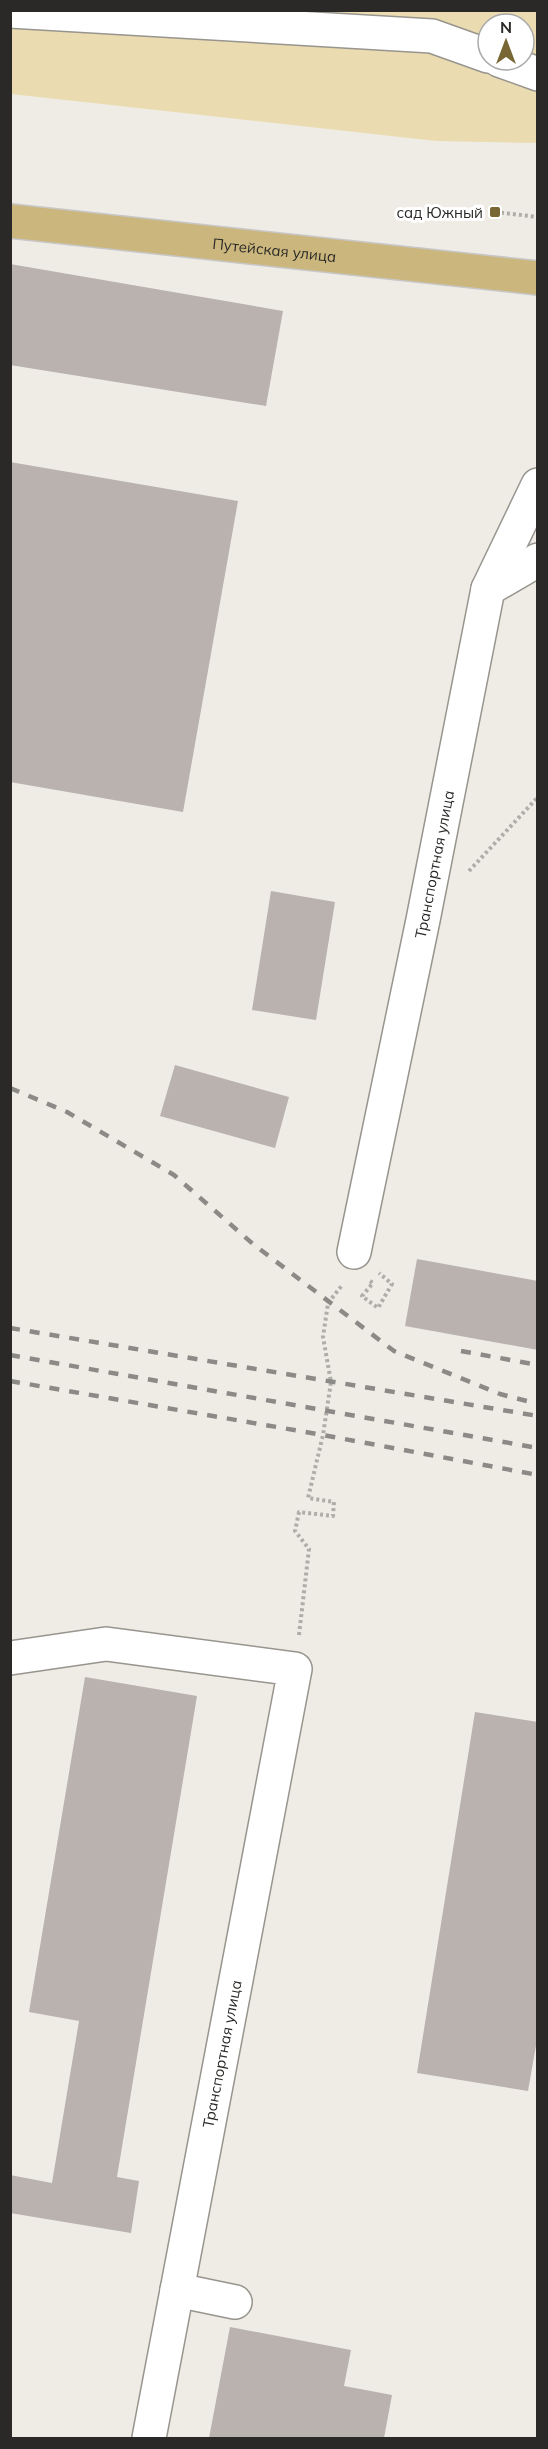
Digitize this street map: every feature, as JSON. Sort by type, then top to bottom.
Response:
[{"type":"main road","name":"Путейская улица","points":[[10,221],[537,278]]},
{"type":"street","points":[[10,11],[347,21],[432,36],[476,52]]},
{"type":"street","name":"Транспортная улица","points":[[355,1269],[488,589],[537,485]]},
{"type":"street","points":[[488,589],[537,560]]},
{"type":"street","points":[[10,1658],[106,1644],[295,1669]]},
{"type":"street","name":"Транспортная улица","points":[[149,2439],[295,1669]]},
{"type":"street","points":[[177,2290],[235,2302]]},
{"type":"path","points":[[495,212],[537,217]]},
{"type":"path","points":[[464,876],[537,797]]},
{"type":"path","points":[[355,1269],[392,1284],[378,1308],[362,1296],[373,1283],[355,1269]]},
{"type":"path","points":[[295,1669],[309,1549],[295,1531],[299,1512],[333,1516],[334,1502],[308,1498],[323,1435],[331,1382],[323,1337],[328,1303],[355,1269]]},
{"type":"shaded area","points":[[11,11],[537,11],[537,143],[436,141],[11,94]]},
{"type":"building","points":[[10,264],[283,311],[266,406],[10,365]]},
{"type":"building","points":[[10,462],[238,501],[183,812],[10,782]]},
{"type":"building","points":[[271,891],[335,902],[316,1020],[252,1010]]},
{"type":"building","points":[[175,1065],[289,1097],[275,1148],[160,1116]]},
{"type":"building","points":[[417,1259],[538,1281],[538,1350],[405,1326]]},
{"type":"building","points":[[85,1677],[197,1696],[117,2177],[139,2181],[131,2233],[10,2213],[10,2175],[52,2183],[79,2021],[29,2012]]},
{"type":"building","points":[[475,1712],[538,1722],[538,2034],[528,2091],[417,2073]]},
{"type":"building","points":[[230,2327],[351,2350],[344,2386],[392,2395],[384,2438],[209,2438]]},
{"type":"railway","points":[[10,1088],[67,1112],[174,1175],[253,1244],[394,1351],[500,1394],[538,1404]]},
{"type":"railway","points":[[10,1328],[538,1416]]},
{"type":"railway","points":[[461,1351],[538,1365]]},
{"type":"railway","points":[[10,1355],[538,1448]]},
{"type":"railway","points":[[10,1381],[538,1475]]},
{"type":"place","name":"сад Южный","points":[[495,212]]}]
